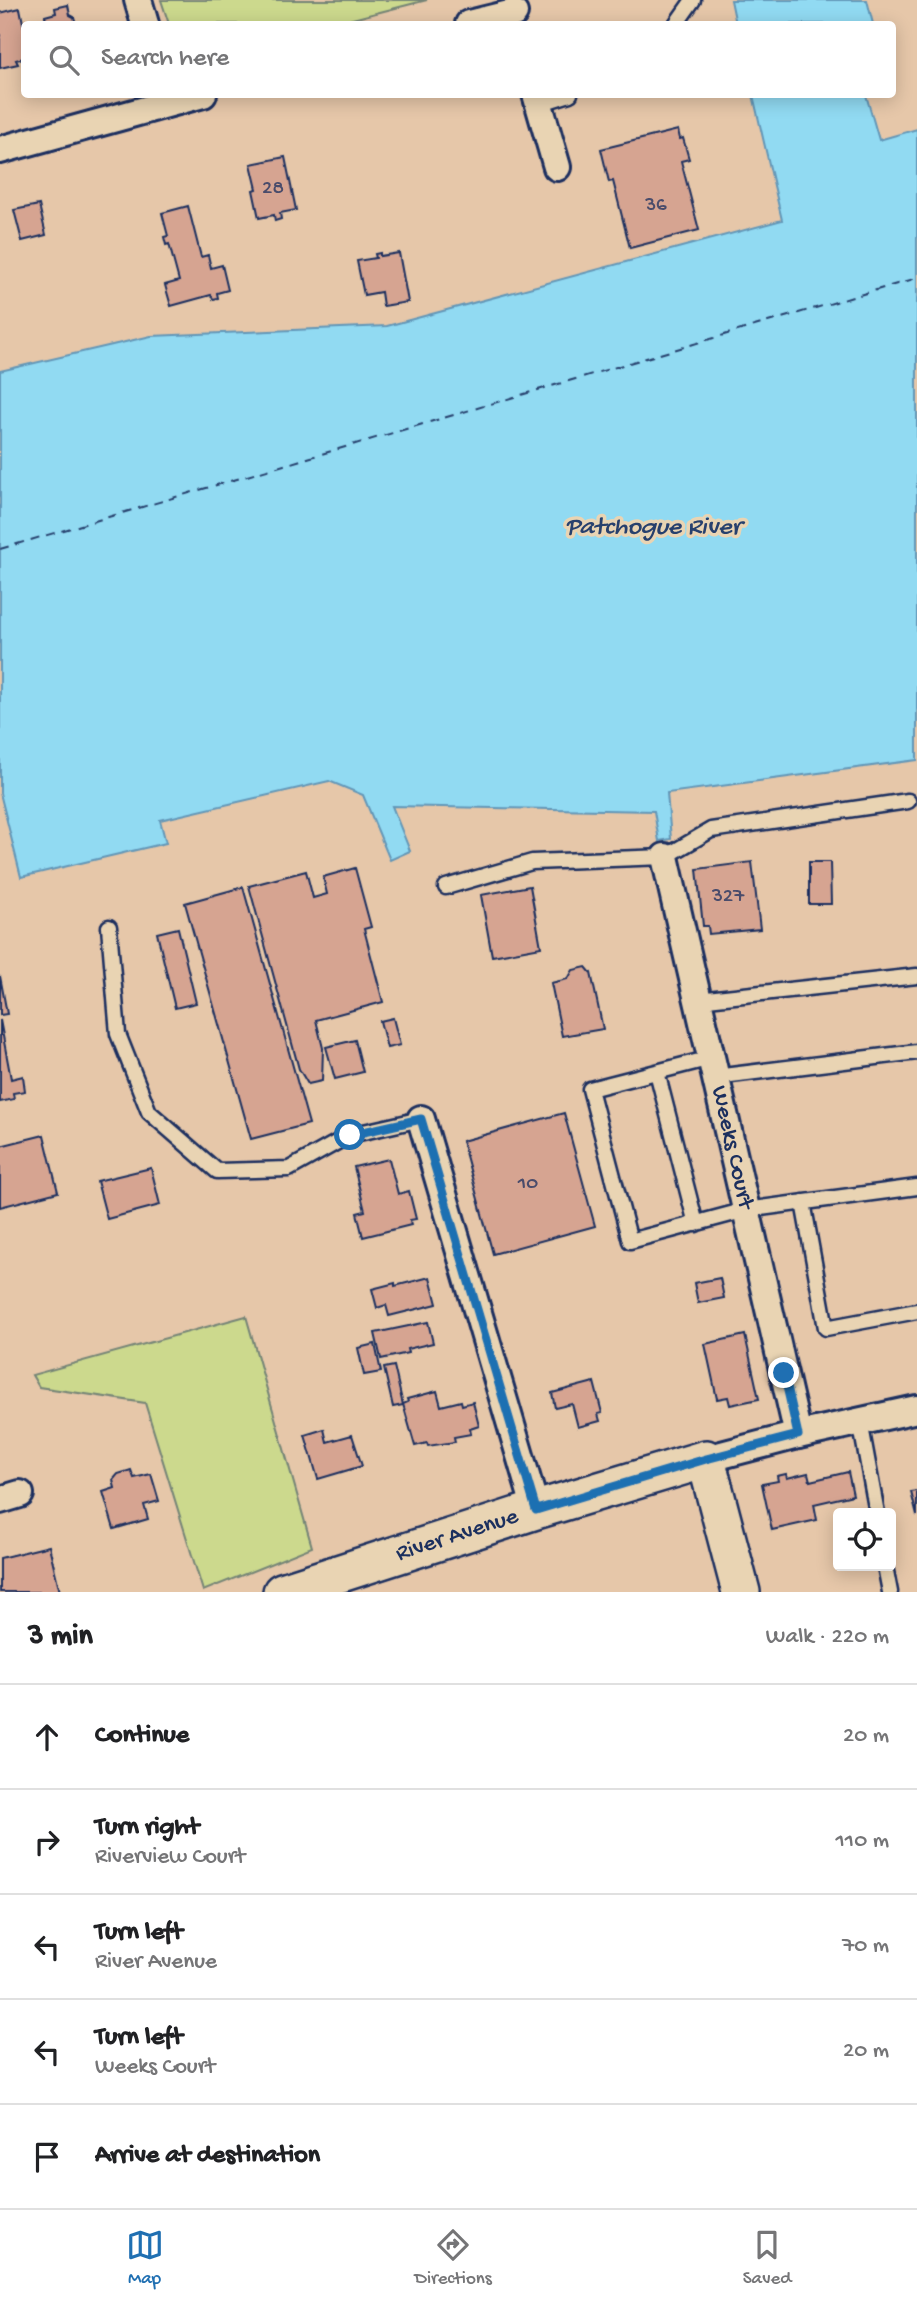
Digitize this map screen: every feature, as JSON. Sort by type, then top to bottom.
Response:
[{"type":"main road","name":"River Avenue","points":[[306,1588],[536,1510],[706,1459]]},
{"type":"main road","points":[[706,1459],[741,1592]]},
{"type":"street","points":[[138,0],[144,21]]},
{"type":"street","points":[[482,21],[513,13]]},
{"type":"street","points":[[0,150],[165,99]]},
{"type":"street","points":[[537,99],[557,167]]},
{"type":"street","name":"Weeks Court","points":[[665,858],[798,1435]]},
{"type":"street","points":[[421,1119],[536,1510]]},
{"type":"street","name":"River Avenue","points":[[706,1459],[798,1435],[917,1409]]},
{"type":"lane","points":[[678,21],[693,0]]},
{"type":"lane","points":[[446,887],[532,862],[665,858],[711,830],[908,801]]},
{"type":"lane","points":[[109,927],[118,1034],[149,1112],[217,1171],[289,1169],[350,1135],[421,1119]]},
{"type":"lane","points":[[698,1000],[917,976]]},
{"type":"lane","points":[[917,1052],[657,1072],[590,1089],[630,1241],[746,1210],[917,1187]]},
{"type":"lane","points":[[657,1072],[696,1224]]},
{"type":"lane","points":[[803,1202],[826,1328],[917,1311]]},
{"type":"lane","points":[[860,1421],[876,1508]]},
{"type":"lane","points":[[886,1571],[890,1592]]},
{"type":"green space","points":[[161,0],[427,0],[345,21],[168,21]]},
{"type":"green space","points":[[246,1316],[312,1547],[203,1591],[145,1403],[39,1387],[32,1375]]},
{"type":"water","points":[[731,0],[867,0],[872,21],[735,21]]},
{"type":"water","name":"Patchogue River","points":[[754,98],[867,98],[879,140],[917,129],[917,760],[667,793],[671,839],[659,841],[654,811],[392,806],[410,851],[390,860],[363,795],[329,781],[160,820],[166,843],[21,877],[0,793],[0,371],[151,336],[387,326],[782,220]]},
{"type":"building","points":[[68,5],[70,15],[75,21],[46,21],[45,16],[56,13],[55,8]]},
{"type":"building","points":[[20,8],[23,21],[21,59],[16,60],[18,64],[0,68],[0,13]]},
{"type":"building","points":[[678,130],[689,159],[681,161],[699,230],[630,248],[613,181],[609,182],[601,149]]},
{"type":"building","points":[[285,157],[296,210],[280,213],[281,219],[275,221],[274,215],[259,218],[253,190],[257,189],[251,164]]},
{"type":"building","points":[[39,205],[46,235],[22,241],[14,210]]},
{"type":"building","points":[[188,206],[201,257],[208,255],[211,268],[222,265],[228,290],[217,293],[218,298],[213,299],[211,295],[171,306],[165,285],[179,281],[169,244],[166,245],[164,237],[168,236],[162,213]]},
{"type":"building","points":[[380,253],[380,256],[399,253],[408,302],[383,306],[381,292],[364,295],[357,261],[376,258],[375,254]]},
{"type":"building","points":[[752,862],[760,929],[709,934],[708,926],[703,926],[697,869]]},
{"type":"building","points":[[809,862],[830,862],[831,904],[809,904]]},
{"type":"building","points":[[355,868],[371,927],[364,929],[383,1002],[316,1020],[323,1048],[322,1081],[308,1084],[299,1069],[249,886],[306,871],[313,898],[327,894],[323,877]]},
{"type":"building","points":[[530,886],[541,947],[492,956],[481,895]]},
{"type":"building","points":[[243,887],[309,1124],[251,1139],[185,903]]},
{"type":"building","points":[[178,928],[196,1003],[175,1008],[157,933]]},
{"type":"building","points":[[586,967],[591,973],[603,1029],[562,1036],[551,983],[568,979],[573,970]]},
{"type":"building","points":[[0,976],[7,1014],[0,1015]]},
{"type":"building","points":[[393,1018],[400,1045],[387,1048],[380,1021]]},
{"type":"building","points":[[0,1020],[11,1079],[23,1076],[25,1091],[13,1093],[14,1099],[0,1102]]},
{"type":"building","points":[[355,1040],[363,1072],[335,1079],[326,1047]]},
{"type":"building","points":[[564,1113],[595,1226],[493,1254],[462,1141]]},
{"type":"building","points":[[44,1135],[58,1192],[0,1207],[0,1146]]},
{"type":"building","points":[[389,1159],[398,1194],[409,1191],[416,1219],[410,1220],[411,1225],[363,1237],[357,1213],[365,1211],[354,1167]]},
{"type":"building","points":[[151,1168],[160,1205],[107,1219],[97,1181]]},
{"type":"building","points":[[430,1277],[437,1304],[389,1316],[386,1305],[377,1308],[372,1289]]},
{"type":"building","points":[[720,1278],[724,1298],[698,1303],[694,1283]]},
{"type":"building","points":[[428,1322],[433,1343],[407,1349],[408,1353],[381,1359],[375,1333]]},
{"type":"building","points":[[745,1335],[759,1399],[730,1405],[728,1397],[717,1399],[705,1344]]},
{"type":"building","points":[[375,1344],[381,1372],[364,1375],[358,1348]]},
{"type":"building","points":[[394,1366],[403,1405],[393,1407],[384,1368]]},
{"type":"building","points":[[594,1382],[602,1413],[598,1414],[600,1421],[578,1427],[572,1404],[555,1408],[552,1393]]},
{"type":"building","points":[[437,1391],[441,1406],[461,1401],[462,1405],[473,1402],[479,1426],[470,1429],[471,1434],[454,1437],[455,1442],[415,1446],[403,1404],[408,1402],[407,1399]]},
{"type":"building","points":[[324,1429],[327,1442],[352,1435],[362,1466],[318,1479],[305,1435]]},
{"type":"building","points":[[131,1470],[134,1478],[151,1474],[159,1501],[144,1505],[148,1519],[114,1529],[103,1492],[115,1488],[113,1480],[118,1474]]},
{"type":"building","points":[[848,1472],[853,1495],[814,1504],[817,1520],[772,1530],[762,1484],[778,1481],[777,1476],[786,1474],[787,1478],[808,1473],[810,1481]]},
{"type":"building","points":[[917,1491],[917,1516],[911,1492]]},
{"type":"building","points":[[49,1546],[60,1592],[0,1592],[0,1558]]},
{"type":"ferry route","points":[[0,549],[917,278]]},
{"type":"route","points":[[350,1135],[421,1119],[536,1510],[706,1459],[798,1435],[784,1373]]}]
